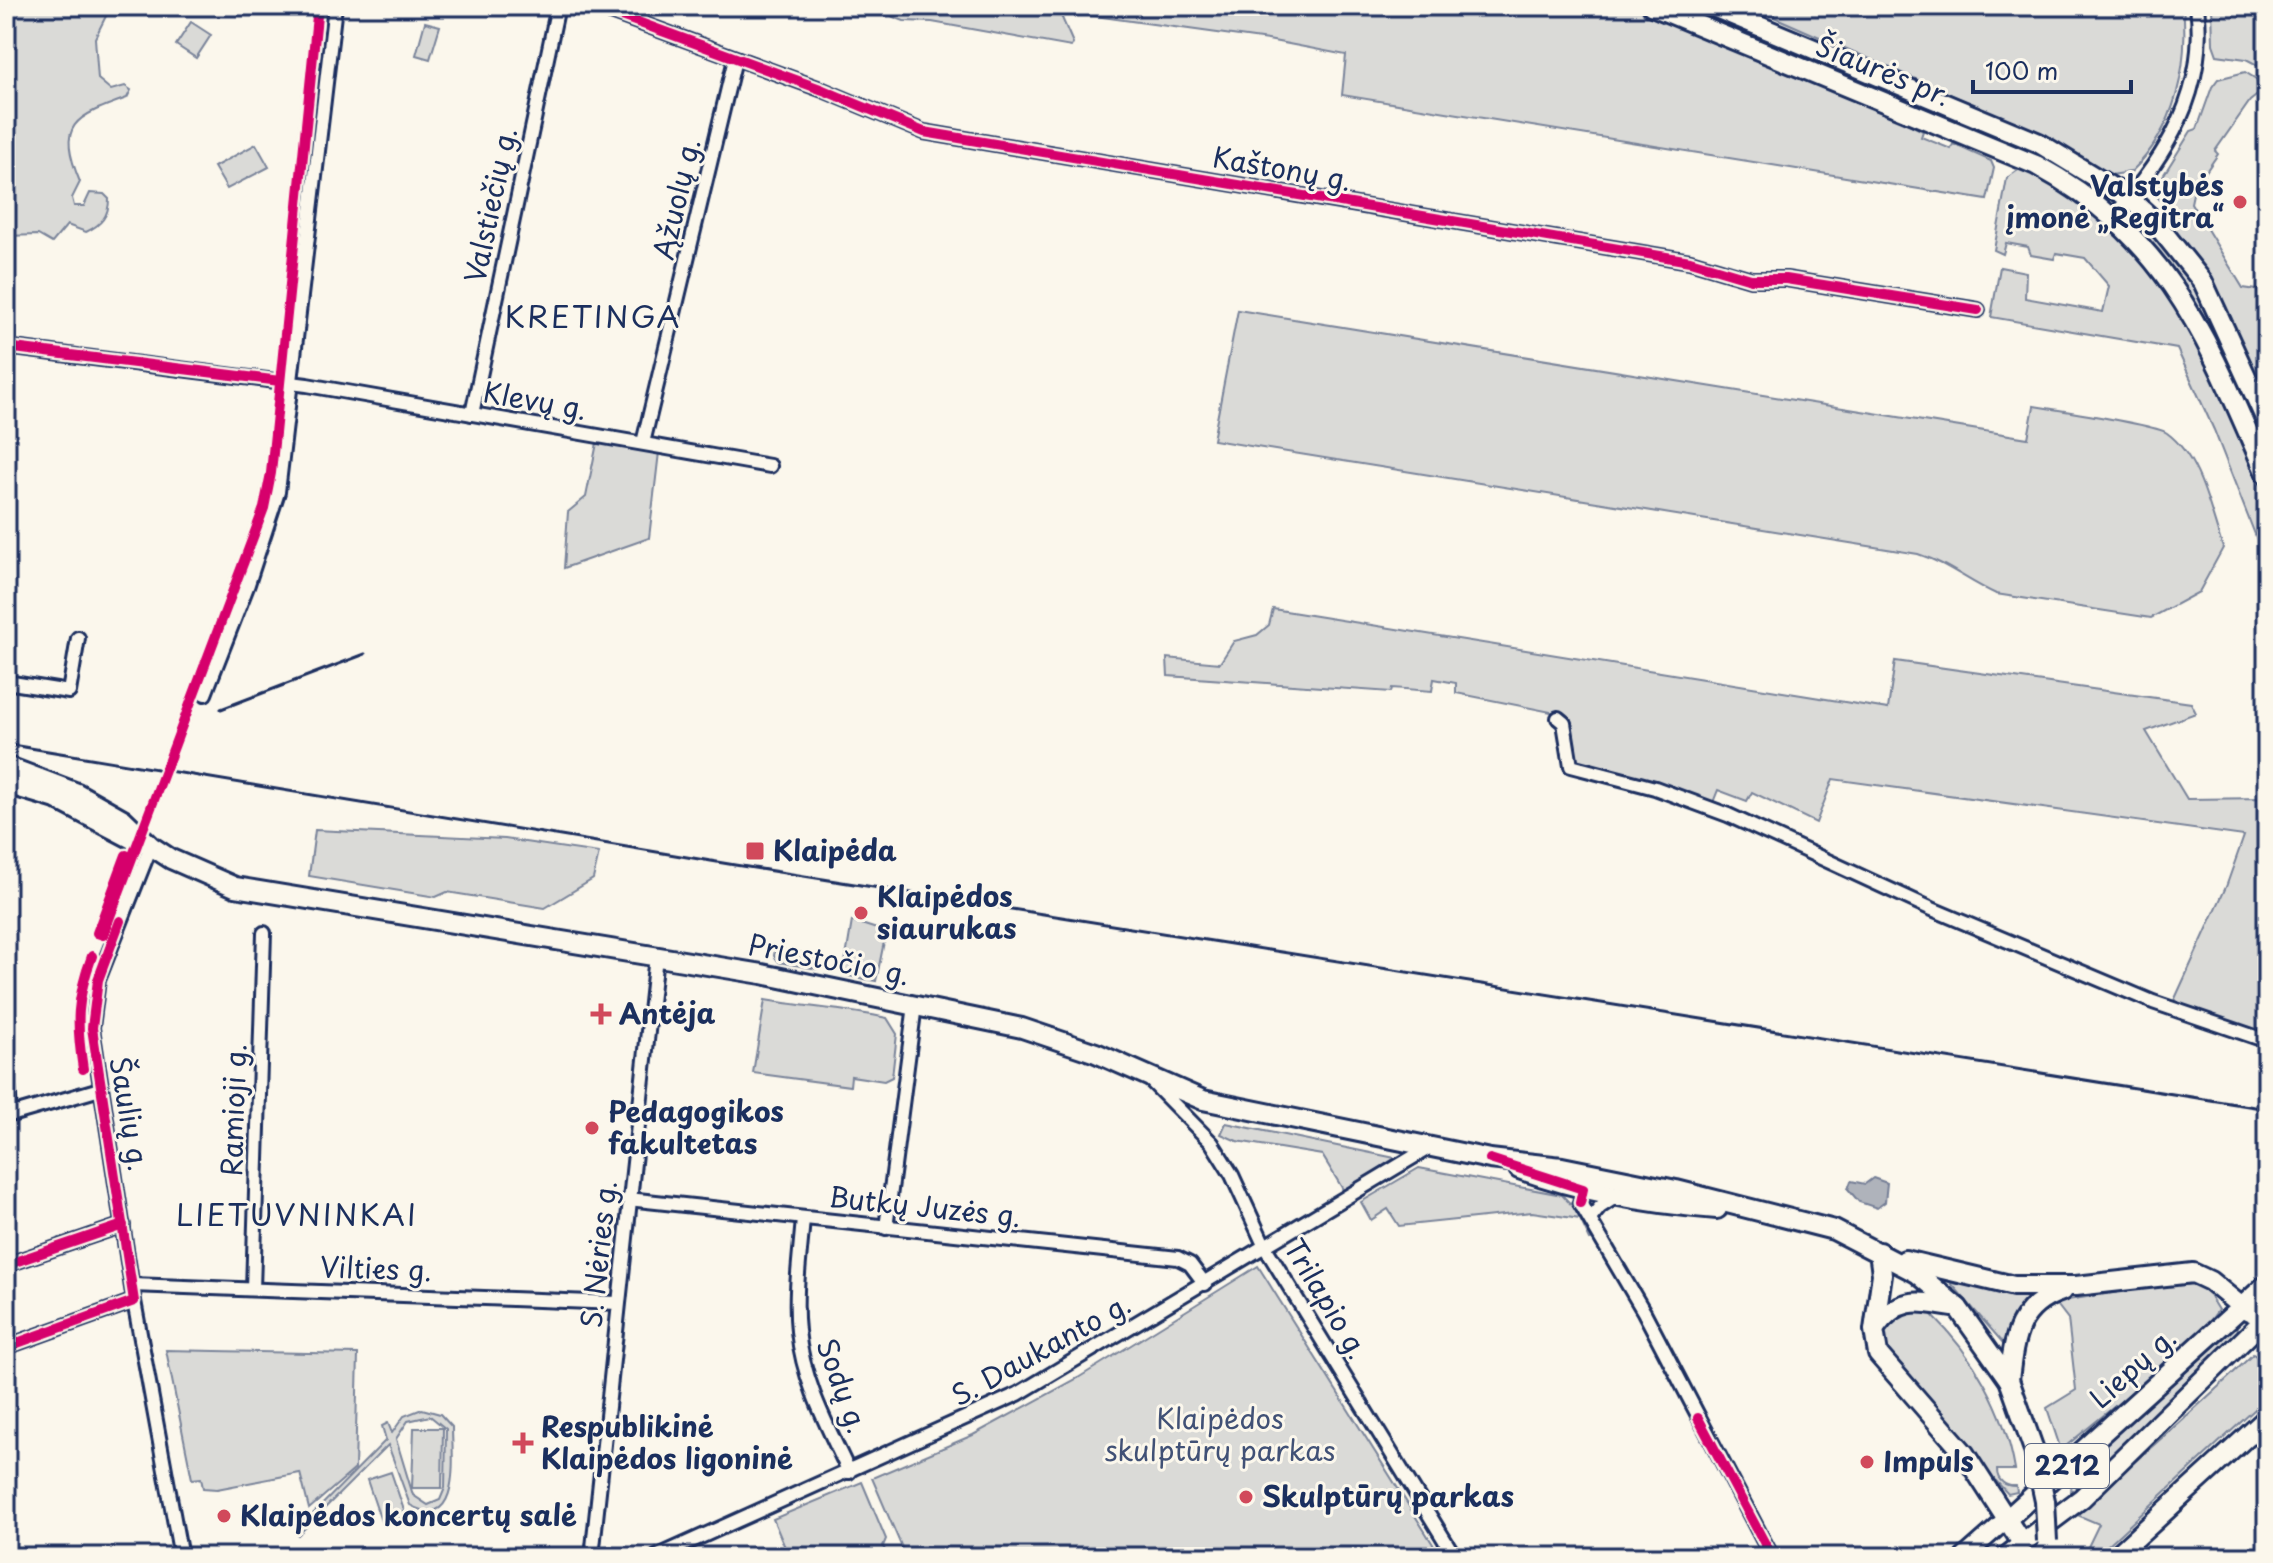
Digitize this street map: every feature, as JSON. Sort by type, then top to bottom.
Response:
[{"type":"main road","name":"Šiaurės pr.","points":[[1652,6],[2036,165],[2073,186],[2113,217],[2159,265],[2192,313],[2267,476]]},
{"type":"main road","name":"Šiaurės pr.","points":[[1711,6],[2039,143],[2129,198],[2154,221],[2203,282],[2267,422]]},
{"type":"main road","points":[[6,766],[77,793],[123,819],[151,846]]},
{"type":"main road","points":[[6,784],[56,799],[131,840],[151,846]]},
{"type":"main road","name":"Priestočio g.","points":[[151,846],[191,871],[235,887],[656,956],[915,1005],[1048,1035],[1183,1094],[1226,1106],[1585,1180],[1768,1213],[1834,1230],[1883,1253],[1932,1284],[1958,1308],[2009,1380],[2034,1450],[2045,1501],[2047,1549]]},
{"type":"main road","name":"Priestočio g.","points":[[1585,1180],[1617,1196],[1673,1206],[1768,1213]]},
{"type":"main road","points":[[2022,1543],[1964,1453],[1884,1363],[1875,1343],[1874,1330],[1883,1253],[1989,1283],[2076,1286],[2193,1273],[2210,1281],[2264,1327]]},
{"type":"main road","name":"Liepų g.","points":[[1964,1557],[2267,1284]]},
{"type":"main road","points":[[2009,1380],[2014,1339],[2024,1315],[2042,1299],[2076,1286]]},
{"type":"main road","points":[[1874,1330],[1888,1310],[1907,1302],[1958,1308]]},
{"type":"main road","name":"Liepų g.","points":[[2004,1557],[2082,1498],[2264,1327]]},
{"type":"main road","points":[[2123,1554],[2267,1418]]},
{"type":"street","points":[[205,694],[248,584],[278,492],[335,6]]},
{"type":"street","name":"Valstiečių g.","points":[[472,414],[558,6]]},
{"type":"street","name":"Kaštonų g.","points":[[594,6],[924,132],[1690,261],[1751,279],[1786,279],[1978,310]]},
{"type":"street","points":[[2113,217],[2165,149],[2186,109],[2198,63],[2197,6]]},
{"type":"street","name":"Ąžuolų g.","points":[[643,443],[735,59]]},
{"type":"street","name":"Klevų g.","points":[[6,347],[293,383],[770,466]]},
{"type":"street","points":[[6,682],[69,692],[78,638]]},
{"type":"street","points":[[1558,718],[1564,723],[1571,766],[1655,788],[1728,815],[1932,909],[2138,996],[2267,1041]]},
{"type":"street","name":"Šaulių g.","points":[[151,846],[102,967],[92,1004],[93,1052],[181,1557]]},
{"type":"street","name":"Ramioji g.","points":[[253,1289],[264,933]]},
{"type":"street","name":"S. Nėries g.","points":[[592,1557],[656,956]]},
{"type":"street","points":[[886,1228],[915,1005]]},
{"type":"street","points":[[6,1062],[10,1110],[14,1114],[100,1089]]},
{"type":"street","name":"Trilapio g.","points":[[1145,1076],[1212,1143],[1232,1175],[1265,1247],[1455,1557]]},
{"type":"street","name":"S. Daukanto g.","points":[[656,1557],[1018,1394],[1430,1147]]},
{"type":"street","points":[[1585,1180],[1580,1203],[1649,1323],[1772,1557]]},
{"type":"street","points":[[1590,1219],[1600,1207],[1617,1196]]},
{"type":"street","name":"Butkų Juzės g.","points":[[628,1199],[1178,1258],[1190,1264],[1205,1284]]},
{"type":"street","name":"Sodų g.","points":[[803,1219],[796,1310],[801,1352],[813,1395],[849,1472]]},
{"type":"street","points":[[6,1265],[123,1225]]},
{"type":"street","name":"Vilties g.","points":[[132,1285],[618,1303]]},
{"type":"street","points":[[6,1347],[134,1301]]},
{"type":"green space","points":[[6,6],[111,6],[95,38],[98,79],[111,90],[125,86],[131,90],[127,98],[83,118],[70,135],[73,163],[80,182],[72,198],[74,206],[84,206],[90,193],[104,194],[109,199],[106,215],[86,232],[67,225],[52,243],[38,235],[6,236]]},
{"type":"green space","points":[[881,6],[967,9],[976,6],[1632,6],[1864,102],[1923,131],[1921,137],[1951,149],[1953,144],[1991,161],[1994,168],[1987,200],[1342,95],[1346,55],[1268,40],[1059,11],[1073,43],[1071,47],[932,22],[904,21],[893,17]]},
{"type":"green space","points":[[1774,6],[2183,6],[2181,74],[2169,116],[2146,155],[2131,172],[2111,175],[2036,132],[1774,17]]},
{"type":"green space","points":[[2212,6],[2267,6],[2265,69],[2246,59],[2217,55],[2213,44]]},
{"type":"green space","points":[[191,22],[211,35],[196,58],[176,45]]},
{"type":"green space","points":[[425,22],[440,26],[430,59],[416,55]]},
{"type":"green space","points":[[1736,24],[2020,142],[2082,175],[2107,193],[2025,148],[1918,109],[1733,32]]},
{"type":"green space","points":[[2245,72],[2256,79],[2260,93],[2250,101],[2215,151],[2218,154],[2194,189],[2191,203],[2243,288],[2257,290],[2259,294],[2267,319],[2267,400],[2210,277],[2164,215],[2169,210],[2153,192],[2191,131],[2197,129],[2212,87],[2218,79]]},
{"type":"green space","points":[[256,144],[269,167],[227,189],[214,167]]},
{"type":"green space","points":[[2021,168],[2066,191],[2105,221],[2150,264],[2204,352],[2267,497],[2267,565],[2214,430],[2177,349],[1991,317],[2000,267],[2026,272],[2025,298],[2103,312],[2109,286],[2085,258],[2056,253],[2054,259],[2031,255],[2028,247],[2006,243],[2003,254],[1994,250],[2007,178]]},
{"type":"green space","points":[[2138,223],[2155,233],[2193,285],[2230,356],[2267,441],[2267,459],[2228,368],[2197,308],[2160,254],[2137,230]]},
{"type":"green space","points":[[1238,310],[2028,438],[2034,406],[2158,429],[2167,433],[2188,456],[2203,486],[2223,548],[2199,592],[2151,618],[1996,594],[1918,554],[1213,440]]},
{"type":"green space","points":[[597,443],[659,452],[649,538],[564,568],[568,512],[586,497]]},
{"type":"green space","points":[[1273,609],[1888,709],[1895,661],[2191,703],[2196,713],[2146,731],[2187,799],[2267,798],[2267,1033],[2173,1003],[2226,887],[2244,836],[1833,779],[1816,823],[1752,792],[1747,801],[1718,790],[1712,805],[1577,763],[1572,759],[1561,714],[1456,693],[1456,683],[1434,679],[1432,691],[1392,688],[1391,692],[1168,676],[1167,658],[1220,663],[1234,641],[1257,635],[1269,625]]},
{"type":"green space","points":[[315,830],[505,839],[599,853],[593,879],[545,908],[447,892],[436,897],[309,876]]},
{"type":"green space","points":[[852,921],[886,932],[876,981],[843,975]]},
{"type":"green space","points":[[775,948],[820,956],[818,969],[779,962],[774,956]]},
{"type":"green space","points":[[765,1000],[887,1018],[897,1034],[892,1077],[884,1081],[851,1076],[850,1086],[753,1073]]},
{"type":"green space","points":[[1226,1123],[1395,1158],[1344,1191],[1322,1155],[1237,1141],[1221,1134]]},
{"type":"green space","points":[[1419,1168],[1562,1195],[1587,1221],[1597,1238],[1590,1240],[1580,1219],[1532,1212],[1399,1226],[1388,1209],[1371,1220],[1361,1202]]},
{"type":"green space","name":"Klaipėdos skulptūrų parkas","points":[[1258,1266],[1441,1557],[906,1557],[872,1478],[973,1435],[1078,1378]]},
{"type":"green space","points":[[1942,1273],[2036,1295],[2015,1314],[2004,1344]]},
{"type":"green space","points":[[2188,1281],[2212,1294],[2210,1297],[2218,1310],[2197,1339],[2061,1450],[2047,1408],[2076,1390],[2068,1319],[2055,1302]]},
{"type":"green space","points":[[1899,1310],[1931,1314],[1974,1366],[1995,1405],[2010,1448],[2015,1470],[1997,1470],[2000,1480],[2016,1486],[2017,1492],[2008,1494],[1996,1481],[1993,1482],[1962,1437],[1885,1348],[1885,1325]]},
{"type":"green space","points":[[2236,1327],[2241,1333],[2071,1494],[2072,1473]]},
{"type":"green space","points":[[166,1350],[358,1354],[355,1469],[309,1509],[300,1473],[217,1489],[203,1488],[201,1478],[192,1479]]},
{"type":"green space","points":[[2253,1354],[2267,1363],[2267,1398],[2095,1557],[2083,1557],[2099,1524],[2075,1514]]},
{"type":"green space","points":[[422,1409],[440,1414],[452,1427],[450,1487],[446,1500],[438,1509],[427,1511],[410,1505],[388,1445],[298,1535],[295,1532],[386,1440],[382,1426],[388,1423],[392,1433],[404,1416]],"holes":[[[430,1416],[446,1429],[445,1488],[440,1500],[428,1505],[413,1495],[396,1439],[408,1421]]]},
{"type":"green space","points":[[414,1428],[443,1428],[442,1488],[412,1488]]},
{"type":"green space","points":[[391,1472],[406,1516],[382,1524],[367,1480]]},
{"type":"green space","points":[[862,1482],[886,1539],[883,1546],[888,1557],[789,1557],[773,1519]]},
{"type":"shaded area","points":[[1873,1178],[1887,1183],[1885,1202],[1877,1208],[1859,1202],[1848,1189],[1851,1181],[1865,1184]]},
{"type":"railway","points":[[221,709],[365,654]]},
{"type":"railway","points":[[6,744],[735,865],[2267,1109]]},
{"type":"cycle path","points":[[126,855],[97,933],[103,935],[264,508],[271,473],[318,6]]},
{"type":"cycle path","points":[[594,6],[823,90],[924,132],[1690,261],[1751,279],[1786,279],[1978,310]]},
{"type":"cycle path","points":[[6,347],[280,381]]},
{"type":"cycle path","points":[[6,1347],[134,1301],[92,1028],[98,980],[120,921]]},
{"type":"cycle path","points":[[83,1069],[79,1011],[92,956]]},
{"type":"cycle path","points":[[1490,1159],[1583,1189],[1580,1203]]},
{"type":"cycle path","points":[[6,1265],[123,1225]]},
{"type":"cycle path","points":[[1698,1418],[1772,1557]]},
{"type":"place","name":"Valstybės įmonė „Regitra“","points":[[2240,202]]},
{"type":"place","name":"Klaipėda","points":[[755,851]]},
{"type":"place","name":"Klaipėdos siaurukas","points":[[861,913]]},
{"type":"place","name":"Antėja","points":[[601,1014]]},
{"type":"place","name":"Pedagogikos fakultetas","points":[[592,1128]]},
{"type":"place","name":"Respublikinė Klaipėdos ligoninė","points":[[523,1443]]},
{"type":"place","name":"Impuls","points":[[1867,1462]]},
{"type":"place","name":"Skulptūrų parkas","points":[[1246,1497]]},
{"type":"place","name":"Klaipėdos koncertų salė","points":[[224,1516]]},
{"type":"district","name":"KRETINGA","points":[[593,318]]},
{"type":"district","name":"LIETUVNINKAI","points":[[297,1216]]}]
